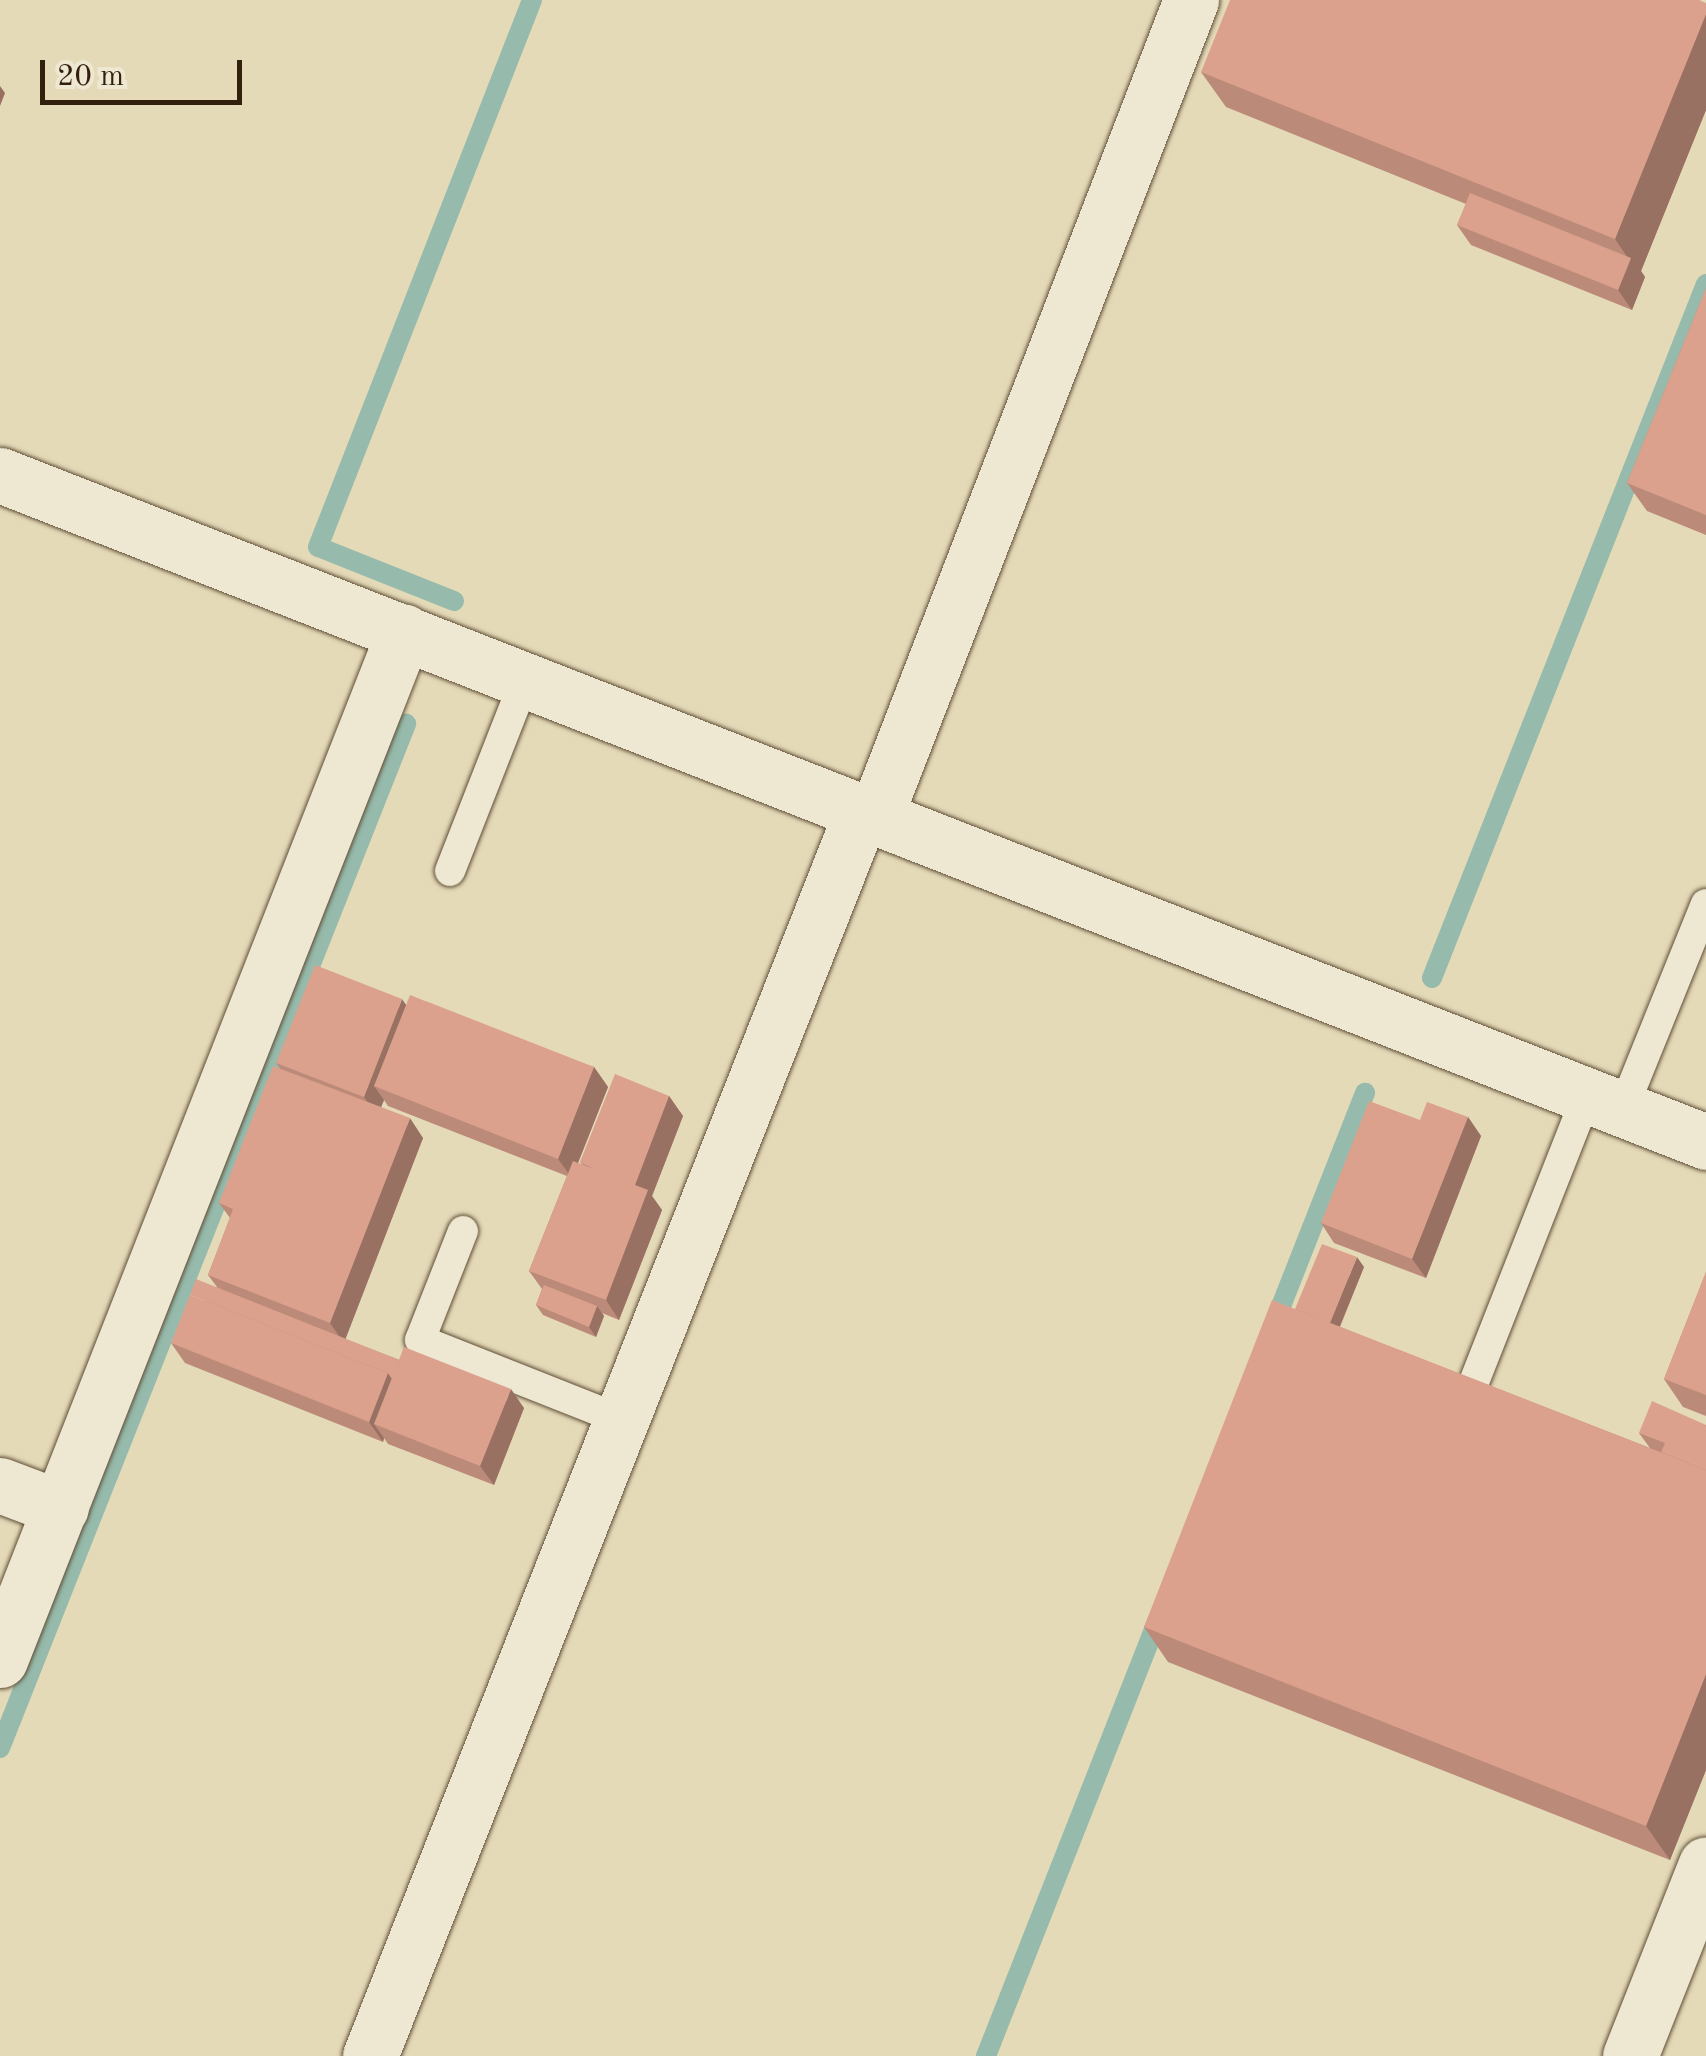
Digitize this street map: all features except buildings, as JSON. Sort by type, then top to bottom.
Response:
[{"type":"street","points":[[370,2056],[1192,0]]},
{"type":"street","points":[[0,475],[1706,1142]]},
{"type":"street","points":[[0,1660],[404,632]]},
{"type":"street","points":[[0,1485],[61,1508]]},
{"type":"street","points":[[1630,2056],[1706,1864]]},
{"type":"lane","points":[[450,871],[525,680]]},
{"type":"lane","points":[[1474,1382],[1605,1102],[1706,904]]},
{"type":"lane","points":[[463,1231],[420,1340],[622,1420]]},
{"type":"waterway","points":[[454,601],[318,547],[532,0]]},
{"type":"waterway","points":[[1432,978],[1706,284]]},
{"type":"waterway","points":[[0,1748],[406,724]]},
{"type":"waterway","points":[[1272,1329],[1365,1093]]},
{"type":"waterway","points":[[986,2056],[1159,1616]]}]
